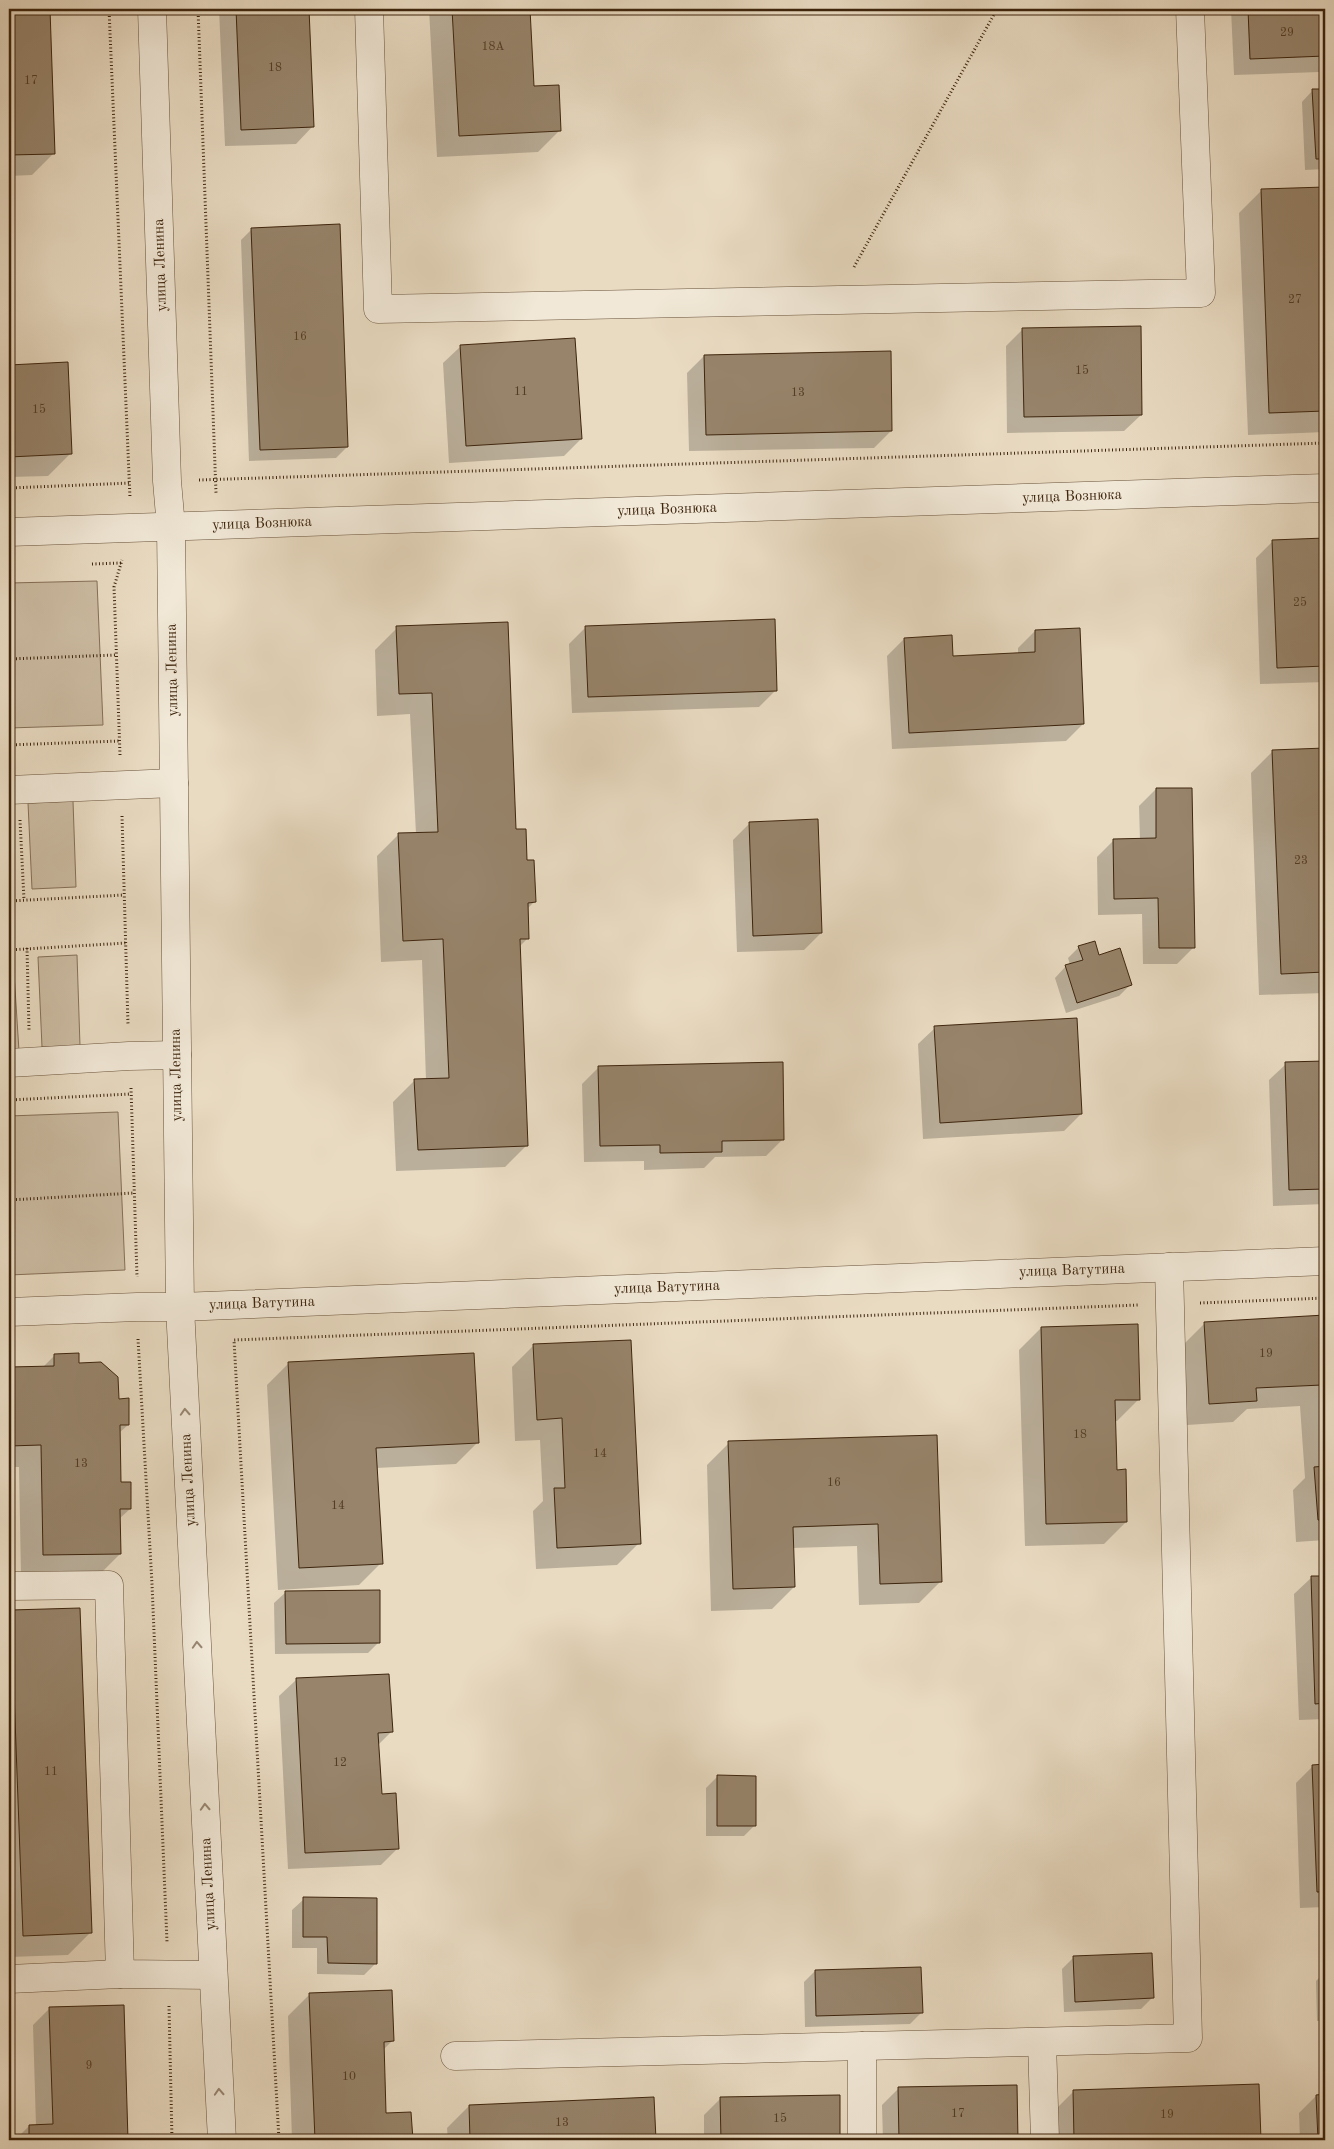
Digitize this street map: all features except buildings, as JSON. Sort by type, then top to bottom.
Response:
[{"type":"street","name":"улица Ленина","points":[[152,9],[171,527],[180,1308],[222,2140]]},
{"type":"street","points":[[369,9],[378,310],[1200,293],[1190,9]]},
{"type":"street","name":"улица Вознюка","points":[[9,532],[1325,488]]},
{"type":"street","points":[[14,790],[174,783]]},
{"type":"street","points":[[20,1063],[177,1055]]},
{"type":"street","name":"улица Ватутина","points":[[9,1312],[137,1307],[180,1308],[1325,1260]]},
{"type":"street","points":[[455,2056],[1188,2038],[1169,1267]]},
{"type":"street","points":[[9,1586],[109,1585],[120,1974]]},
{"type":"street","points":[[9,1979],[120,1974],[214,1975]]},
{"type":"street","points":[[1042,2042],[1045,2140]]},
{"type":"street","points":[[862,2046],[862,2140]]},
{"type":"path","points":[[109,9],[132,528],[114,586],[122,784],[137,1307]]},
{"type":"path","points":[[198,9],[216,479],[214,525]]},
{"type":"path","points":[[836,300],[997,9]]},
{"type":"path","points":[[9,488],[216,479],[1325,443]]},
{"type":"path","points":[[9,659],[116,655]]},
{"type":"path","points":[[9,746],[120,741]]},
{"type":"path","points":[[14,790],[24,900]]},
{"type":"path","points":[[9,901],[124,895]]},
{"type":"path","points":[[9,950],[126,943]]},
{"type":"path","points":[[20,1063],[27,948]]},
{"type":"path","points":[[9,1100],[131,1094]]},
{"type":"path","points":[[9,1200],[134,1193]]},
{"type":"path","points":[[279,2140],[234,1340],[1325,1298]]},
{"type":"shaded area","points":[[97,581],[103,725],[9,728],[9,583]]},
{"type":"shaded area","points":[[73,801],[76,887],[32,889],[28,803]]},
{"type":"shaded area","points":[[10,804],[14,892],[9,892]]},
{"type":"shaded area","points":[[77,955],[80,1046],[42,1047],[38,957]]},
{"type":"shaded area","points":[[13,957],[19,1051],[9,1051],[9,958]]},
{"type":"shaded area","points":[[118,1112],[125,1270],[9,1275],[9,1116]]}]
